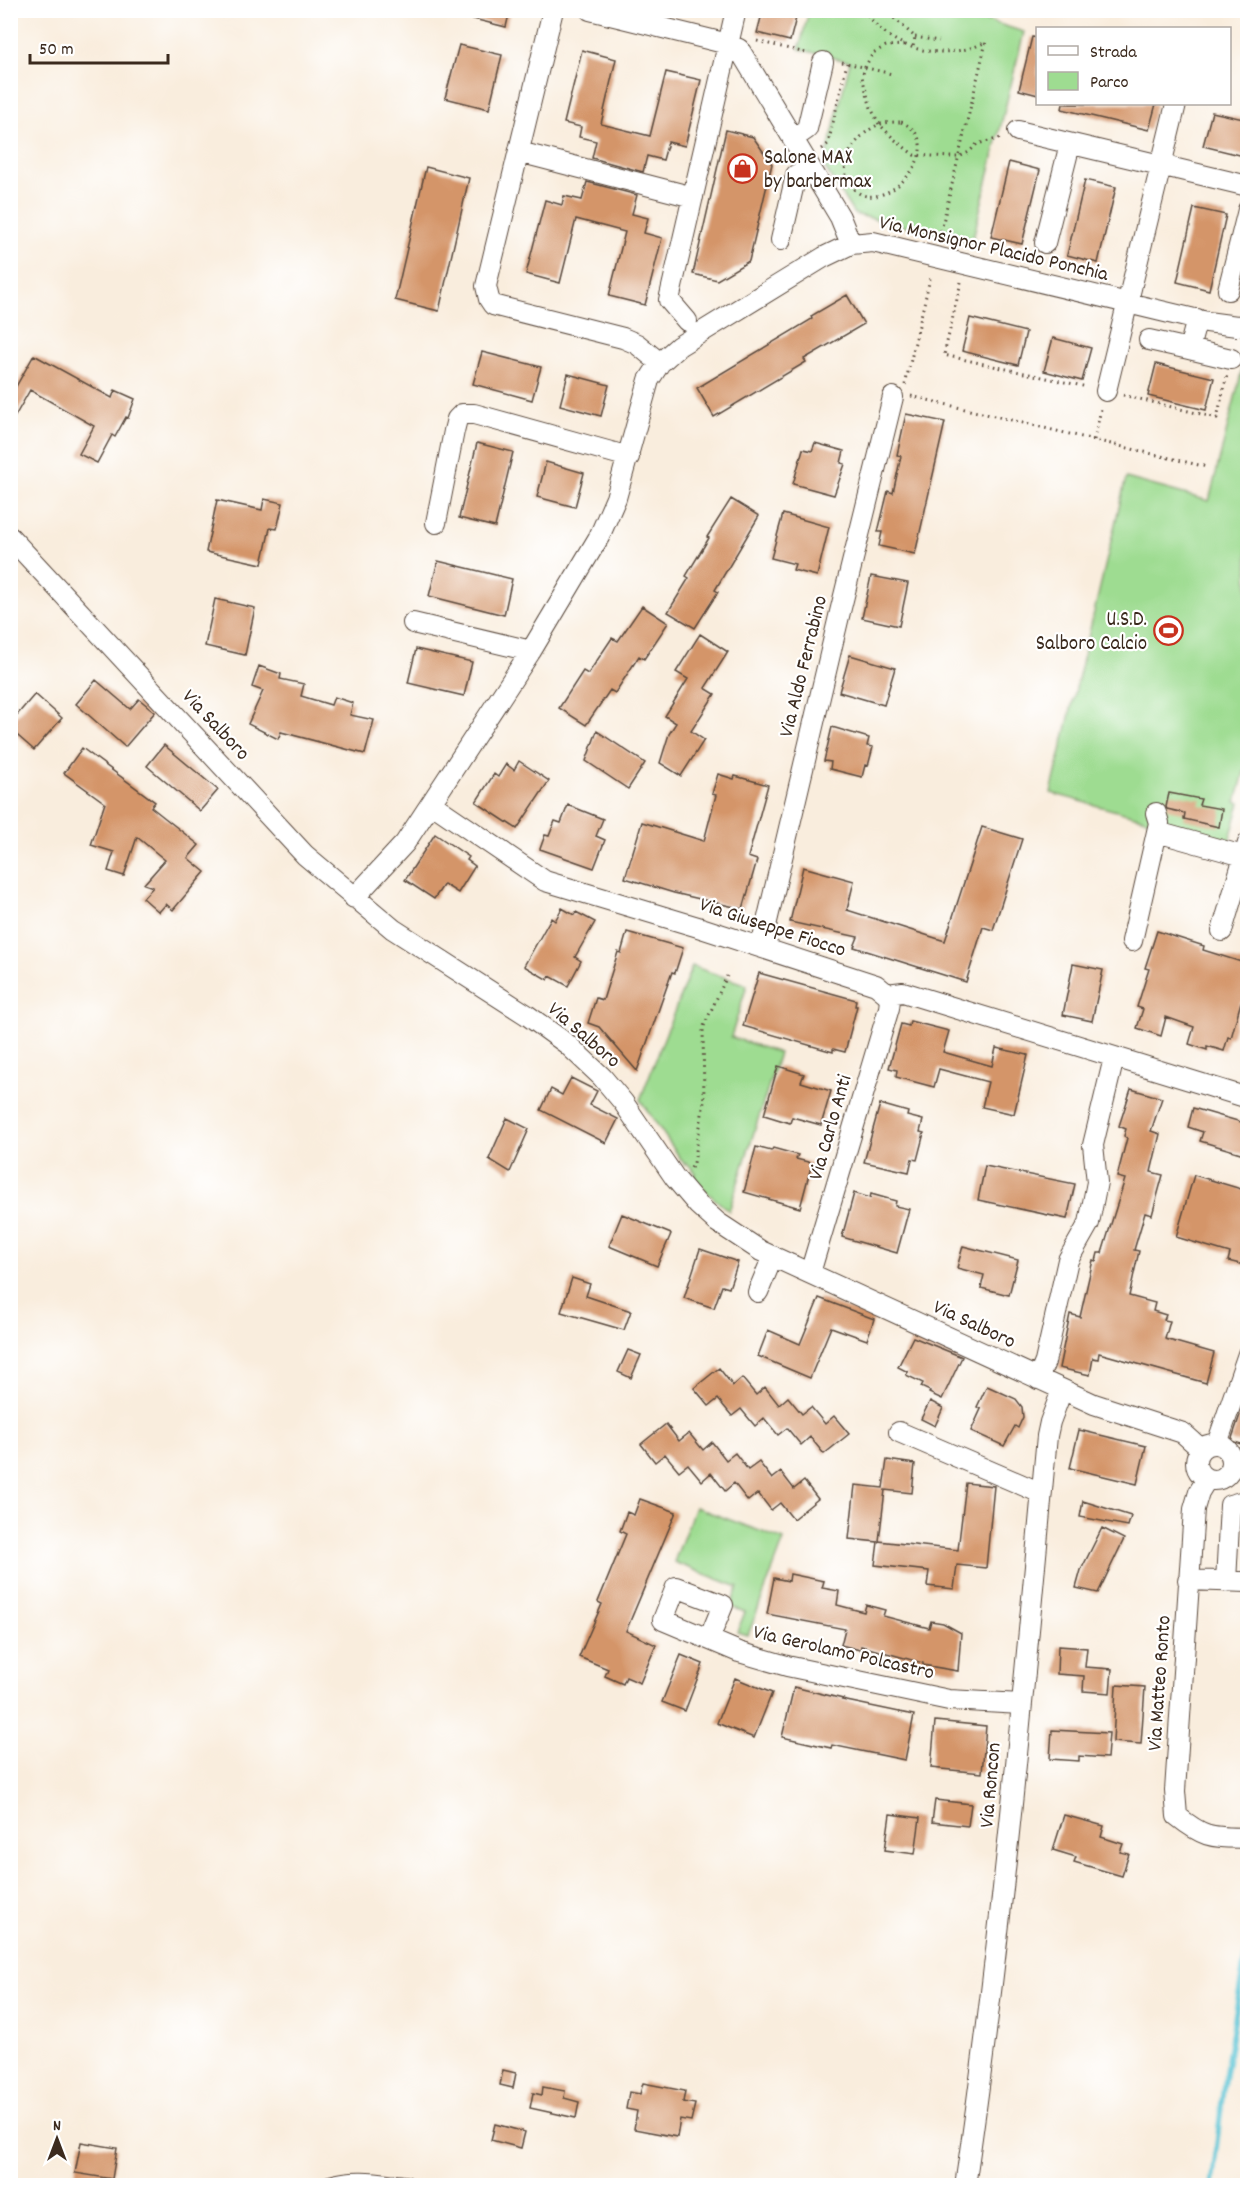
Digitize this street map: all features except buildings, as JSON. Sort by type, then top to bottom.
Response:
[{"type":"street","points":[[553,10],[486,286],[489,299],[494,305],[503,308],[623,338],[637,344],[660,363]]},
{"type":"street","points":[[590,10],[729,39],[739,49],[794,138],[813,160],[851,244]]},
{"type":"street","points":[[687,321],[669,300],[736,10]]},
{"type":"street","points":[[794,138],[807,129],[825,59]]},
{"type":"street","name":"Via Monsignor Placido Ponchia","points":[[1106,391],[1176,105]]},
{"type":"street","points":[[1018,131],[1248,186]]},
{"type":"street","name":"Via Monsignor Placido Ponchia","points":[[1045,243],[1070,144]]},
{"type":"street","points":[[519,153],[693,197]]},
{"type":"street","points":[[780,240],[796,175],[813,160]]},
{"type":"street","points":[[1228,290],[1248,210]]},
{"type":"street","name":"Via Monsignor Placido Ponchia","points":[[354,898],[405,843],[432,804],[531,651],[600,537],[629,457],[649,380],[660,363],[680,346],[824,257],[851,244],[873,242],[937,248],[966,263],[1197,319],[1237,326],[1248,325]]},
{"type":"street","points":[[1189,349],[1197,319]]},
{"type":"street","points":[[1149,340],[1231,359]]},
{"type":"street","name":"Via Aldo Ferrabino","points":[[761,947],[823,681],[898,395]]},
{"type":"street","points":[[436,523],[454,431],[457,419],[462,414],[474,414],[629,457]]},
{"type":"street","name":"Via Salboro","points":[[10,537],[305,855],[393,929],[518,1009],[567,1044],[602,1077],[623,1102],[682,1188],[717,1222],[761,1251],[1062,1390],[1094,1404],[1183,1433],[1213,1440],[1227,1449],[1240,1463],[1231,1468],[1224,1478],[1207,1479]]},
{"type":"street","points":[[413,623],[531,651]]},
{"type":"street","name":"Via Giuseppe Fiocco","points":[[432,804],[545,881],[761,947],[876,985],[887,994],[903,992],[1248,1098]]},
{"type":"street","points":[[1132,940],[1157,823],[1245,850],[1222,931]]},
{"type":"street","name":"Via Carlo Anti","points":[[810,1274],[889,1008],[890,1000],[887,994]]},
{"type":"street","points":[[1038,1379],[1045,1362],[1068,1260],[1089,1223],[1097,1182],[1094,1145],[1114,1058]]},
{"type":"street","points":[[758,1292],[773,1256]]},
{"type":"street","points":[[1207,1479],[1202,1476],[1196,1465],[1197,1454],[1213,1440],[1248,1354]]},
{"type":"street","name":"Via Roncon","points":[[965,2186],[1001,1912],[1041,1493],[1050,1422],[1062,1390]]},
{"type":"street","points":[[1183,1433],[1210,1431],[1213,1440]]},
{"type":"street","points":[[899,1432],[1041,1493]]},
{"type":"street","name":"Via Matteo Ronto","points":[[1207,1479],[1199,1492],[1194,1509],[1175,1791],[1177,1816],[1194,1830],[1210,1837],[1248,1838]]},
{"type":"street","points":[[1226,1582],[1230,1505],[1248,1500]]},
{"type":"street","points":[[1188,1580],[1248,1582]]},
{"type":"street","name":"Via Gerolamo Polcastro","points":[[709,1639],[723,1605],[676,1587],[663,1620],[739,1652],[787,1666],[949,1700],[1021,1704]]},
{"type":"street","points":[[330,2186],[349,2181],[405,2186]]},
{"type":"path","points":[[865,10],[873,23],[893,39],[913,47],[932,52],[949,53],[966,50],[986,42],[937,248],[898,395],[1207,467]]},
{"type":"path","points":[[885,10],[915,37],[939,41]]},
{"type":"path","points":[[913,47],[915,37]]},
{"type":"path","points":[[729,39],[892,74]]},
{"type":"path","points":[[906,45],[886,46],[873,53],[862,77],[865,92],[879,124],[914,155],[959,157],[969,153],[977,144],[993,141],[1018,131]]},
{"type":"path","points":[[813,160],[828,144],[847,63]]},
{"type":"path","points":[[901,122],[910,125],[919,137],[919,155],[911,173],[896,187],[876,195],[861,194],[854,190],[847,180],[844,167],[860,136],[879,124],[901,122]]},
{"type":"path","points":[[966,263],[944,355],[1217,417],[1231,359]]},
{"type":"path","points":[[1094,440],[1106,391]]},
{"type":"path","points":[[692,1168],[704,1102],[703,1028],[727,976]]},
{"type":"green space","points":[[809,11],[957,11],[1024,32],[972,242],[854,214],[824,166],[850,62],[799,49]]},
{"type":"green space","name":"U.S.D. Salboro Calcio","points":[[1247,350],[1248,758],[1236,802],[1240,803],[1229,842],[1051,793],[1126,478],[1209,501]]},
{"type":"green space","points":[[692,966],[747,985],[731,1037],[779,1053],[729,1211],[693,1177],[696,1173],[687,1163],[685,1165],[640,1100]]},
{"type":"green space","points":[[695,1507],[784,1540],[748,1635],[737,1632],[745,1612],[731,1607],[738,1587],[674,1562]]},
{"type":"waterway","points":[[1212,2186],[1224,2082],[1248,1940]]},
{"type":"place","name":"Salone MAX by barbermax","points":[[743,168]]},
{"type":"place","name":"U.S.D. Salboro Calcio","points":[[1168,630]]}]
